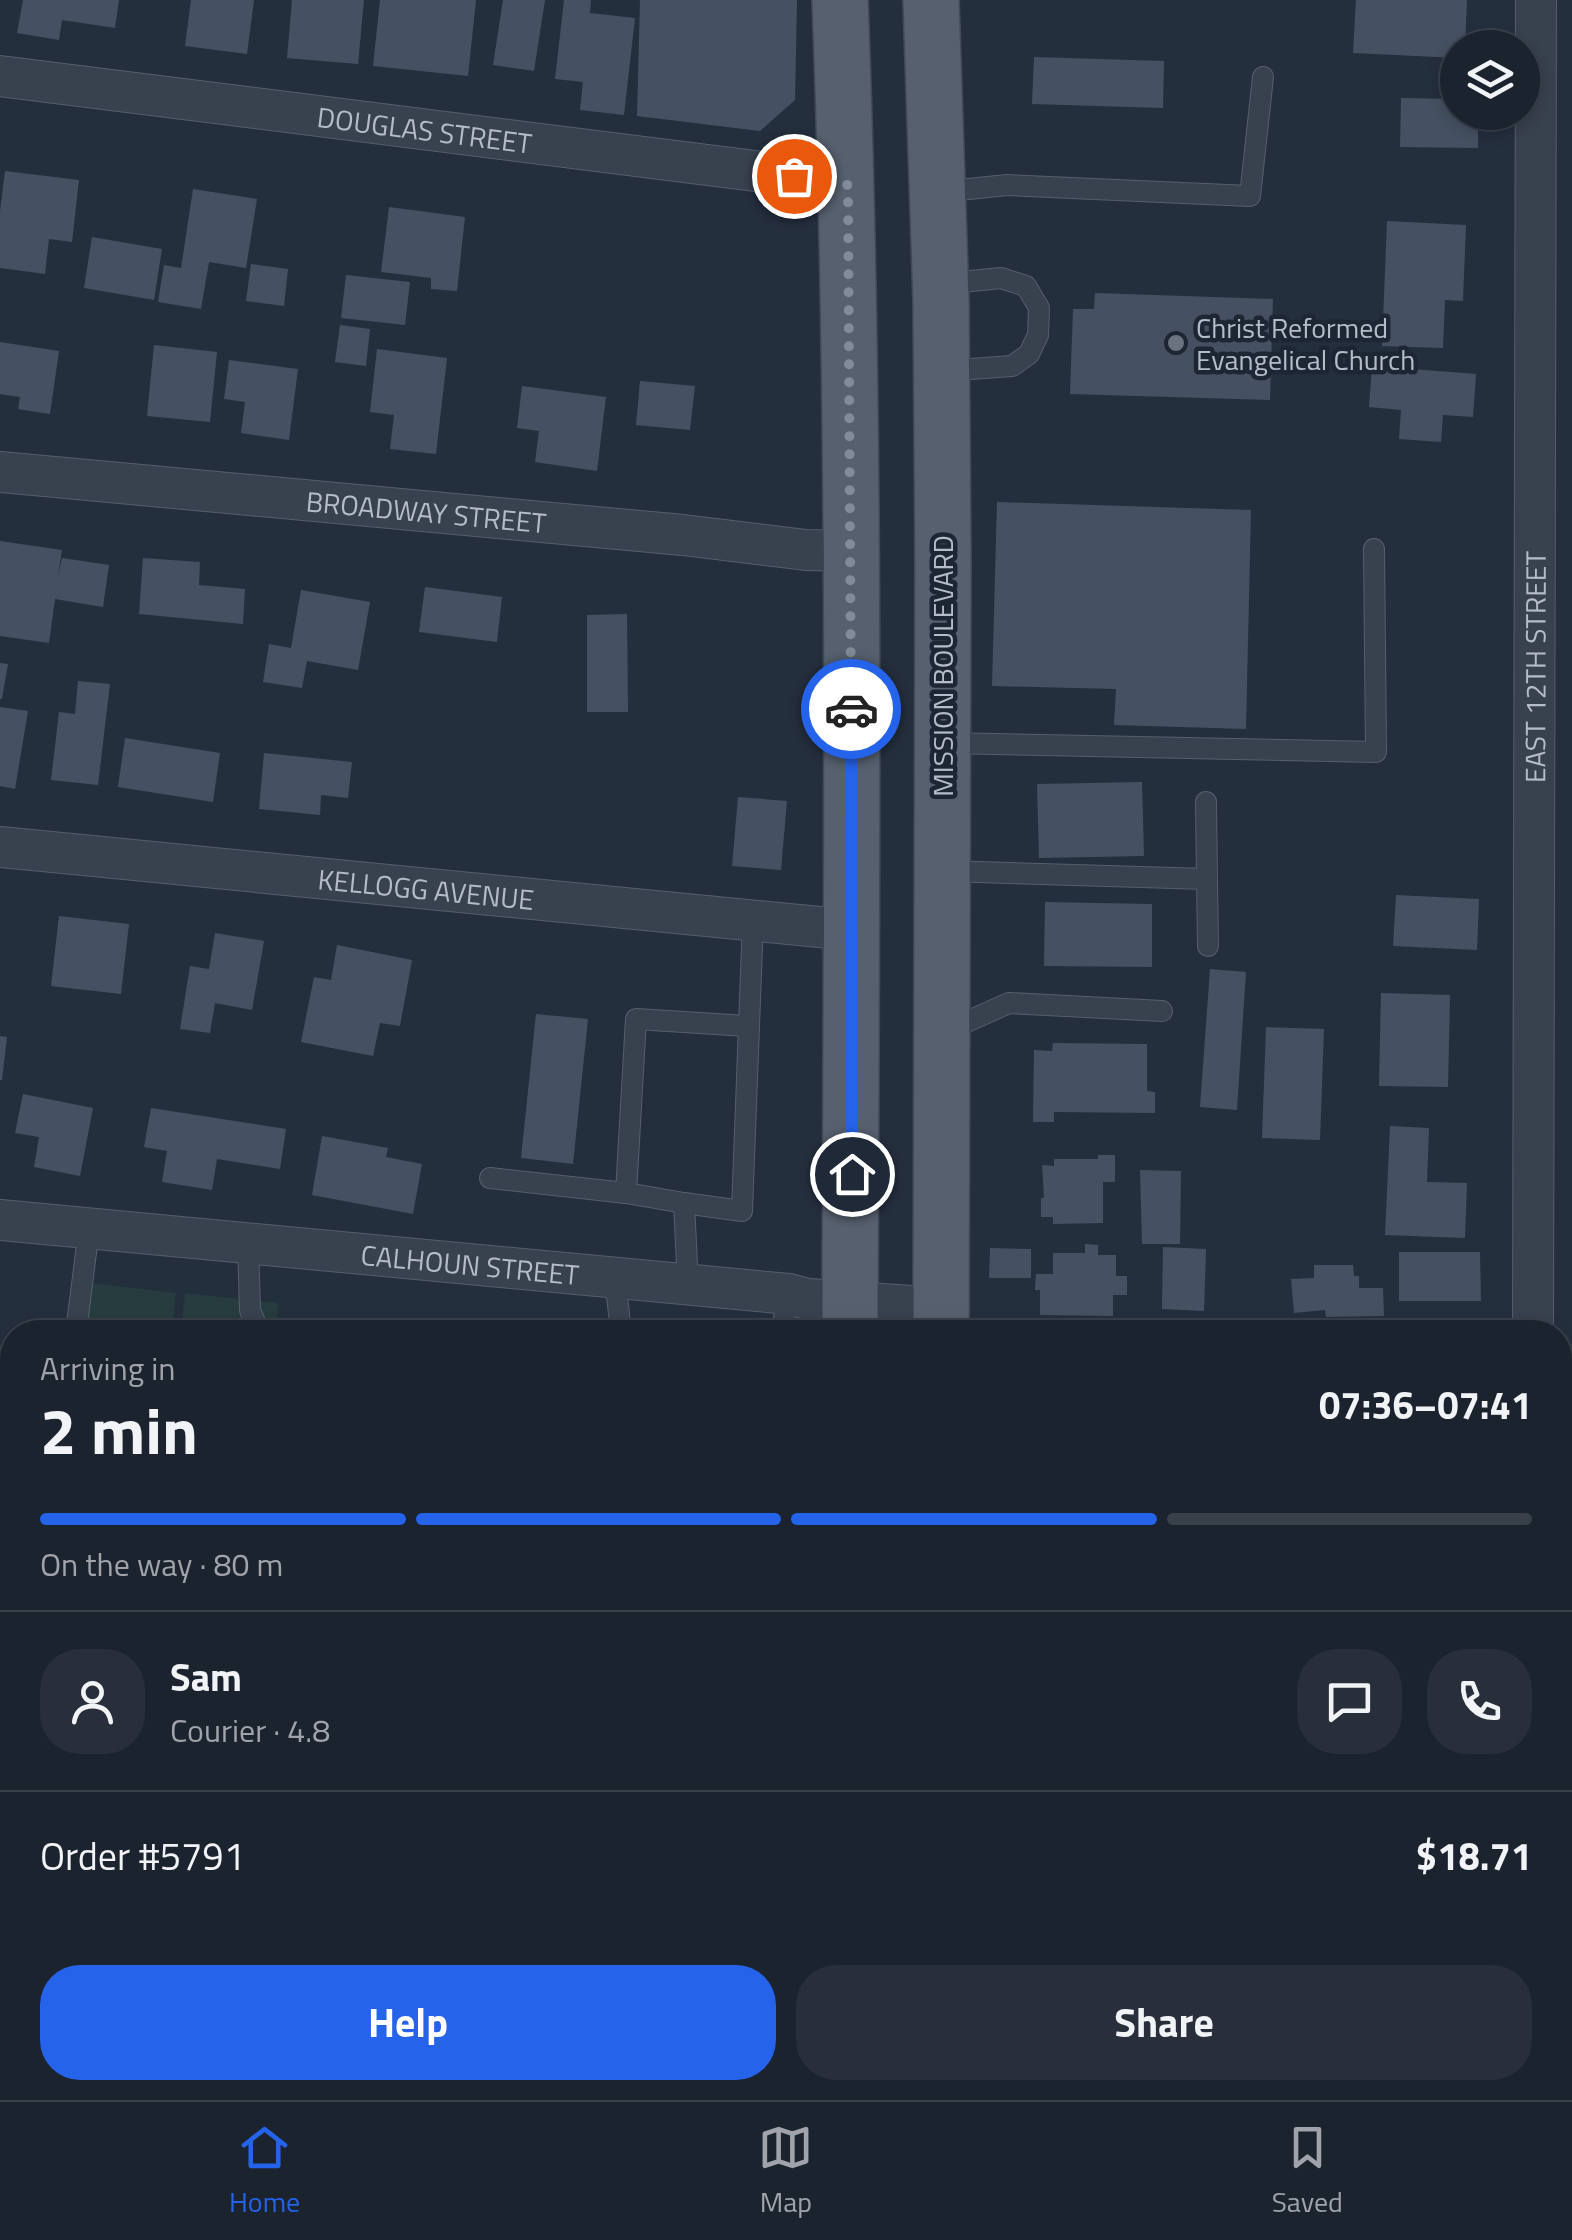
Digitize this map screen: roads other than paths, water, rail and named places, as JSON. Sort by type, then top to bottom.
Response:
[{"type":"main road","points":[[840,0],[848,185],[851,552],[850,1316]]},
{"type":"main road","name":"MISSION BOULEVARD","points":[[931,0],[941,372],[941,1320]]},
{"type":"street","name":"EAST 12TH STREET","points":[[1533,1320],[1553,755],[1536,0]]},
{"type":"street","name":"DOUGLAS STREET","points":[[0,76],[848,185]]},
{"type":"street","name":"BROADWAY STREET","points":[[0,472],[851,552]]},
{"type":"street","name":"KELLOGG AVENUE","points":[[0,846],[850,930]]},
{"type":"street","name":"CALHOUN STREET","points":[[0,1220],[688,1285],[785,1313],[808,1299],[850,1316],[941,1320]]},
{"type":"lane","points":[[938,192],[1008,184],[1250,196],[1262,77]]},
{"type":"lane","points":[[940,284],[1001,278],[1026,286],[1040,308],[1038,335],[1029,354],[1012,366],[941,372]]},
{"type":"lane","points":[[942,743],[1376,752],[1374,548]]},
{"type":"lane","points":[[1206,802],[1208,946]]},
{"type":"lane","points":[[942,871],[1207,879]]},
{"type":"lane","points":[[490,1178],[742,1211],[752,920]]},
{"type":"lane","points":[[942,1032],[1009,1004],[1162,1011]]},
{"type":"lane","points":[[626,1193],[636,1019],[747,1026]]},
{"type":"lane","points":[[684,1203],[688,1285]]},
{"type":"lane","points":[[78,1320],[90,1229]]},
{"type":"lane","points":[[248,1244],[254,1320]]},
{"type":"lane","points":[[615,1278],[620,1320]]},
{"type":"place","name":"Christ Reformed Evangelical Church","points":[[1176,343]]}]
